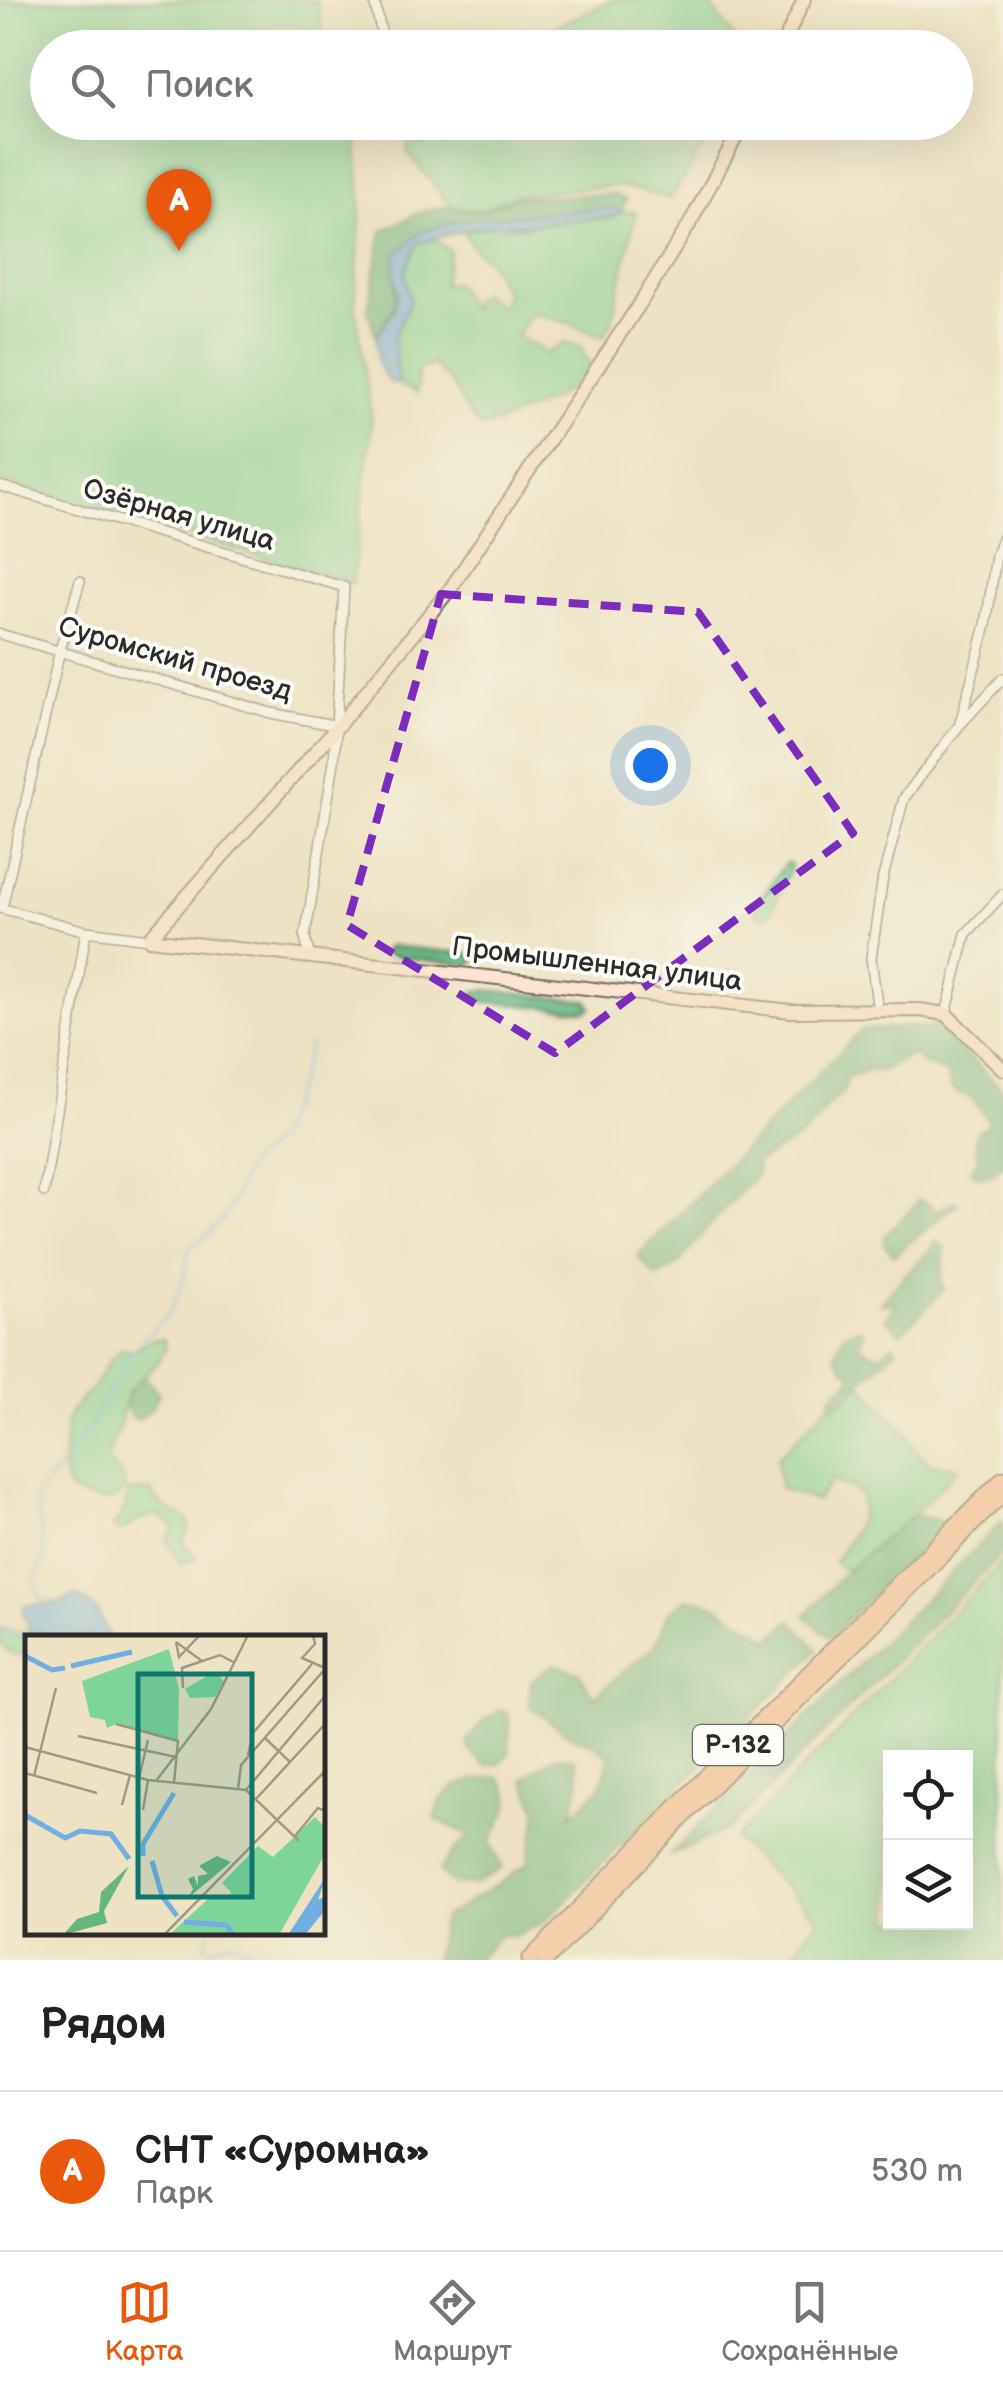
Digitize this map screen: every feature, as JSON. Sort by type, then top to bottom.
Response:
[{"type":"highway","name":"Р-132","points":[[546,1960],[1003,1479]]},
{"type":"highway","name":"Р-132","points":[[530,1960],[693,1790],[952,1537],[1003,1494]]},
{"type":"street","points":[[374,0],[381,30]]},
{"type":"street","points":[[790,30],[804,0]]},
{"type":"street","points":[[80,582],[60,650],[1,908],[86,931],[149,938],[338,726],[451,588],[637,308],[689,225],[734,140]]},
{"type":"street","name":"Озёрная улица","points":[[0,486],[344,587],[338,726]]},
{"type":"street","points":[[958,727],[986,625],[996,555],[1003,536]]},
{"type":"street","name":"Суромский проезд","points":[[0,634],[271,713],[338,726]]},
{"type":"street","points":[[878,1012],[871,958],[883,877],[904,798],[958,727],[1003,678]]},
{"type":"street","points":[[310,958],[305,936],[338,726]]},
{"type":"street","points":[[1003,894],[966,934],[946,1014],[1003,1069]]},
{"type":"street","points":[[44,1192],[86,931]]},
{"type":"street","name":"Промышленная улица","points":[[149,938],[791,1011],[920,1010],[946,1014]]},
{"type":"highlighted area","points":[[441,594],[698,612],[853,833],[555,1053],[347,925]]},
{"type":"green space","points":[[0,0],[317,0],[322,30],[30,30],[30,140],[357,140],[361,200],[355,303],[372,422],[352,583],[0,481]]},
{"type":"green space","points":[[613,0],[706,0],[728,30],[547,30]]},
{"type":"green space","points":[[408,140],[707,140],[671,199],[620,185],[517,195],[480,210],[451,207],[407,151]]},
{"type":"green space","points":[[613,194],[626,200],[621,212],[613,208],[468,219],[423,231],[394,271],[395,300],[376,336],[368,311],[382,231],[440,207],[480,212],[516,198]]},
{"type":"green space","points":[[621,212],[636,212],[611,324],[602,337],[532,312],[516,336],[547,353],[564,343],[580,347],[591,367],[569,388],[482,428],[470,416],[452,383],[433,364],[418,370],[417,393],[400,385],[394,337],[410,300],[405,271],[417,244],[434,239],[450,251],[443,285],[455,283],[471,310],[473,299],[481,293],[499,307],[507,295],[489,260],[476,251],[463,231],[501,224],[514,227],[611,219]]},
{"type":"green space","points":[[789,863],[791,867],[770,913],[765,917],[758,915],[756,907]]},
{"type":"green space","points":[[389,946],[471,954],[476,960],[470,965],[387,956],[384,951]]},
{"type":"green space","points":[[487,990],[588,1001],[591,1008],[585,1011],[481,1001],[475,997],[474,992]]},
{"type":"green space","points":[[937,1026],[1003,1090],[1003,1166],[989,1176],[977,1177],[971,1170],[979,1156],[976,1134],[990,1123],[971,1096],[953,1090],[947,1073],[914,1055],[908,1056],[881,1071],[866,1070],[847,1078],[843,1093],[827,1105],[801,1137],[756,1163],[757,1174],[676,1266],[656,1276],[638,1256],[862,1030]]},
{"type":"green space","points":[[917,1200],[936,1211],[958,1203],[894,1255],[883,1242],[884,1236]]},
{"type":"green space","points":[[936,1241],[945,1247],[941,1284],[944,1289],[901,1333],[886,1318],[897,1303],[881,1304]]},
{"type":"green space","points":[[864,1330],[860,1346],[873,1354],[882,1354],[893,1344],[896,1350],[848,1397],[830,1405],[831,1398],[852,1377],[835,1355],[844,1334]]},
{"type":"green space","points":[[153,1339],[164,1339],[166,1348],[128,1392],[107,1456],[124,1478],[124,1492],[106,1501],[75,1493],[67,1486],[64,1472],[71,1412],[117,1353],[122,1349],[132,1351]]},
{"type":"green space","points":[[144,1376],[159,1394],[153,1407],[138,1420],[131,1416],[125,1403],[128,1392]]},
{"type":"green space","points":[[856,1378],[930,1464],[959,1467],[913,1515],[846,1571],[834,1562],[859,1521],[860,1493],[832,1480],[816,1501],[780,1488],[777,1458]]},
{"type":"green space","points":[[129,1491],[150,1491],[162,1506],[187,1519],[189,1526],[183,1543],[196,1558],[181,1564],[167,1540],[175,1527],[157,1514],[120,1532],[113,1526],[124,1511]]},
{"type":"green space","points":[[913,1515],[948,1522],[830,1637],[805,1616],[846,1571]]},
{"type":"green space","points":[[1003,1521],[1003,1552],[731,1827],[669,1856]]},
{"type":"green space","points":[[1003,1561],[1003,1960],[787,1960],[819,1919],[735,1839]]},
{"type":"green space","points":[[687,1598],[713,1604],[771,1639],[791,1620],[818,1650],[543,1923],[513,1936],[501,1934],[476,1960],[434,1960],[443,1918],[528,1863],[538,1812],[524,1779],[557,1756],[576,1759],[580,1780],[572,1815],[600,1788],[610,1757],[596,1745],[569,1735],[529,1706],[531,1682],[554,1664],[579,1673],[594,1697],[656,1645],[669,1612]]},
{"type":"green space","points":[[0,1627],[17,1635],[30,1630],[44,1635],[25,1635],[25,1655],[13,1654],[0,1643]]},
{"type":"green space","points":[[502,1709],[509,1716],[509,1754],[499,1764],[486,1766],[470,1751],[467,1741],[483,1722]]},
{"type":"green space","points":[[498,1777],[505,1785],[509,1801],[490,1842],[502,1868],[476,1884],[453,1884],[439,1871],[455,1849],[471,1836],[435,1819],[438,1807],[443,1797],[457,1786]]},
{"type":"water","points":[[613,208],[621,212],[602,218],[494,225],[417,244],[405,271],[410,300],[394,337],[400,385],[389,382],[378,364],[376,336],[393,312],[398,293],[394,271],[397,253],[423,231],[468,219]]},
{"type":"water","points":[[81,1598],[92,1606],[108,1635],[44,1635],[30,1630],[23,1612],[25,1606]]},
{"type":"waterway","points":[[43,1602],[34,1582],[44,1557],[36,1496],[92,1424],[132,1351],[171,1311],[184,1278],[189,1248],[224,1218],[250,1162],[276,1140],[311,1042]]},
{"type":"waterway","points":[[0,1629],[25,1640]]},
{"type":"waterway","points":[[209,1935],[205,1946],[212,1948],[230,1941],[250,1950],[251,1960]]},
{"type":"place","name":"СНТ «Суромна»","points":[[179,251]]}]
